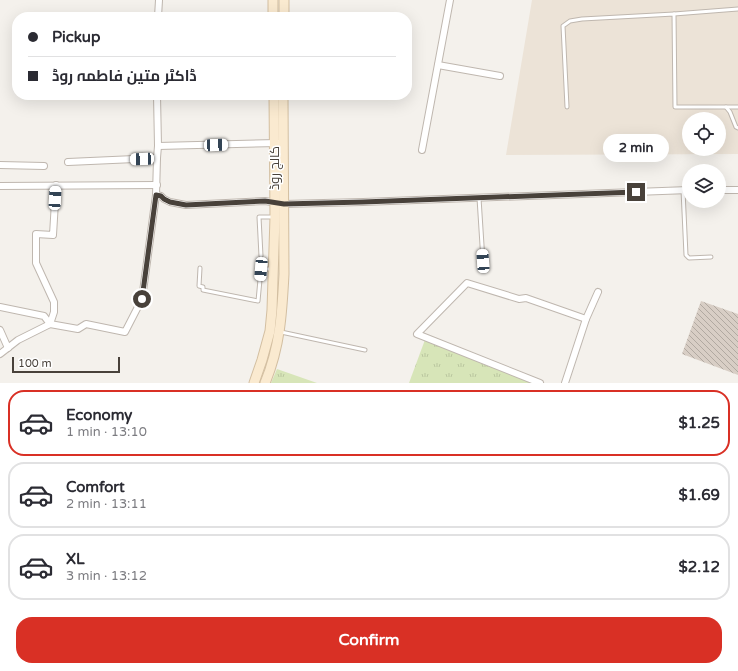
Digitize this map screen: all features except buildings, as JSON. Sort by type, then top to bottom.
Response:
[{"type":"main road","points":[[273,0],[273,12]]},
{"type":"main road","points":[[284,0],[284,12]]},
{"type":"main road","name":"کالج روڈ","points":[[275,100],[279,143]]},
{"type":"main road","name":"کالج روڈ","points":[[265,383],[275,356],[282,312],[284,274],[279,203],[279,143],[283,100]]},
{"type":"main road","name":"کالج روڈ","points":[[254,383],[270,331],[275,216],[279,203]]},
{"type":"street","points":[[158,12],[159,0]]},
{"type":"street","points":[[422,150],[450,0]]},
{"type":"street","points":[[438,65],[500,76]]},
{"type":"street","points":[[0,354],[18,340],[50,324],[78,329],[86,324],[125,332],[142,299],[157,182],[157,100]]},
{"type":"street","points":[[158,146],[279,143]]},
{"type":"street","points":[[68,162],[157,158]]},
{"type":"street","points":[[0,165],[44,166]]},
{"type":"street","points":[[0,186],[157,182]]},
{"type":"street","points":[[50,324],[54,312],[54,302],[36,263],[35,250],[36,234],[53,235],[56,185]]},
{"type":"street","points":[[156,195],[161,196],[170,202],[186,205],[265,201],[279,203],[479,198],[682,190]]},
{"type":"street","points":[[726,190],[738,190]]},
{"type":"street","points":[[540,383],[417,334],[467,283],[519,299],[526,298],[586,319]]},
{"type":"street","points":[[565,383],[586,319],[598,292]]},
{"type":"street","points":[[0,307],[44,316],[50,324]]},
{"type":"street","points":[[0,330],[8,348]]},
{"type":"lane","points":[[567,107],[563,26],[570,21],[738,9]]},
{"type":"lane","points":[[674,14],[676,107],[738,107]]},
{"type":"lane","points":[[726,108],[730,112],[736,127],[738,128]]},
{"type":"lane","points":[[479,198],[483,261]]},
{"type":"lane","points":[[686,208],[686,255],[689,258],[711,257]]},
{"type":"lane","points":[[261,256],[260,217],[275,216]]},
{"type":"lane","points":[[200,268],[199,286],[203,287],[203,290],[258,301],[261,269],[273,270]]},
{"type":"lane","points":[[279,332],[365,350]]},
{"type":"shaded area","points":[[532,0],[738,0],[738,154],[726,154],[726,112],[682,112],[682,154],[506,155]]},
{"type":"green space","points":[[426,337],[535,383],[409,383]]},
{"type":"green space","points":[[277,369],[317,383],[271,383]]},
{"type":"route","points":[[142,299],[156,195],[161,196],[170,202],[186,205],[265,201],[284,204],[363,202],[636,192]]}]
